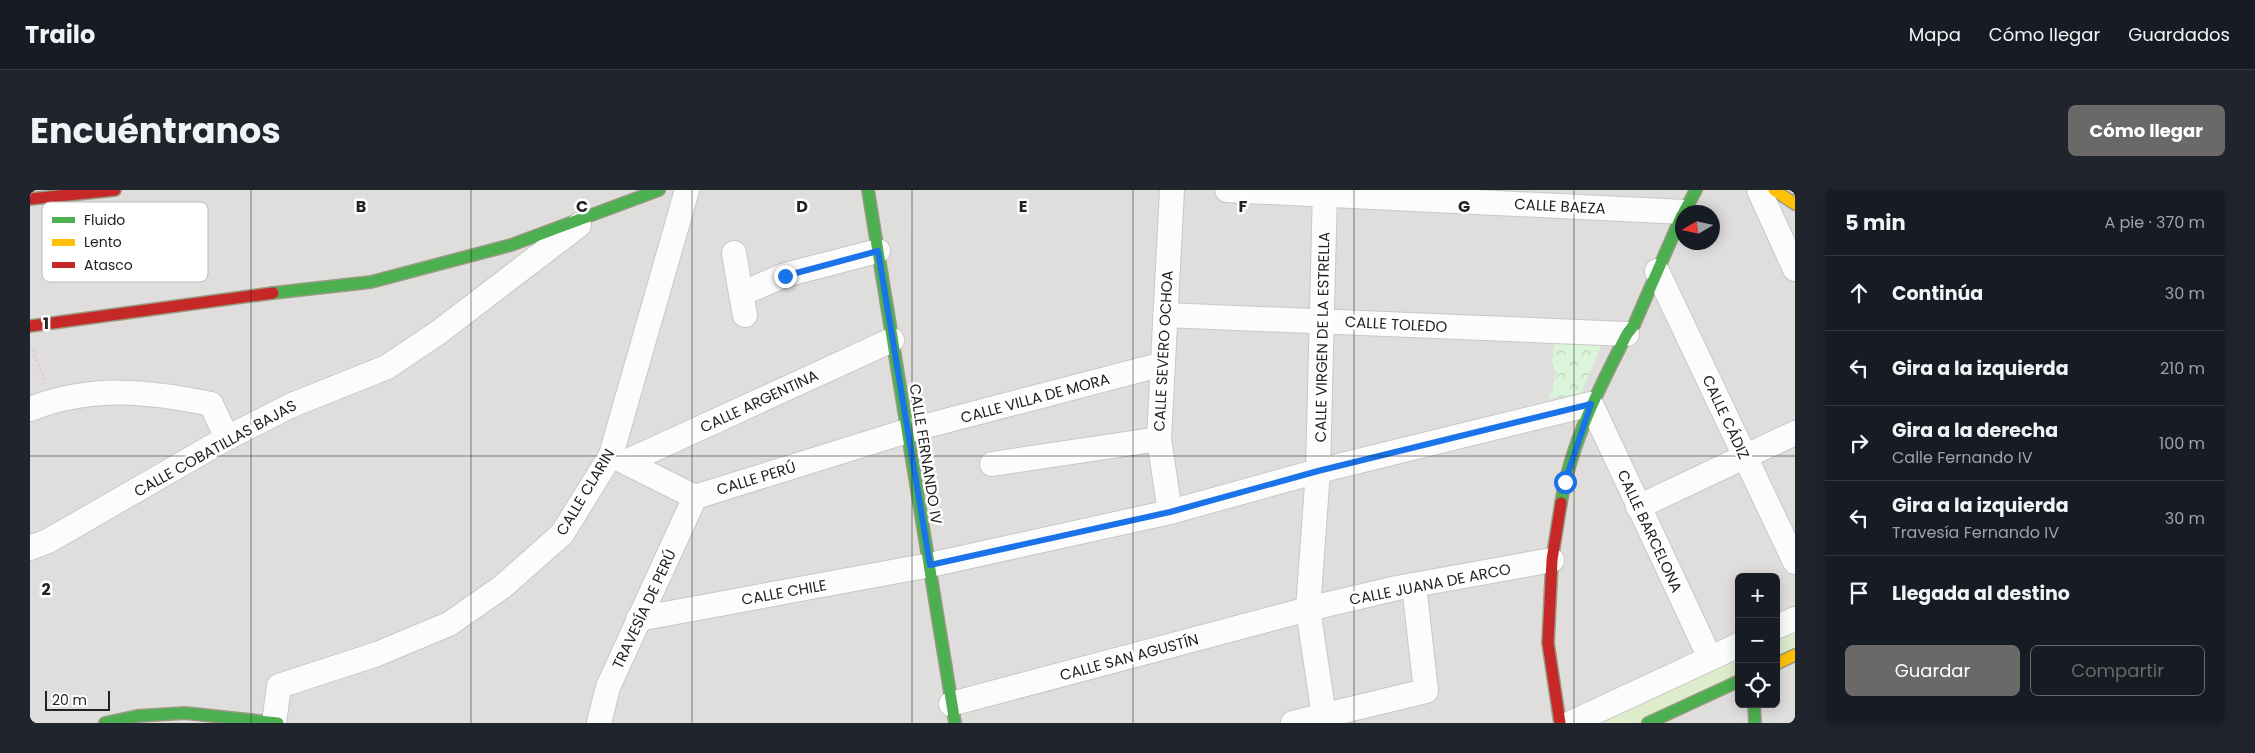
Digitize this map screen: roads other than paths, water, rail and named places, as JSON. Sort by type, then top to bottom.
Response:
[{"type":"street","points":[[30,199],[115,190]]},
{"type":"street","points":[[30,326],[231,298],[371,282],[511,245],[658,190]]},
{"type":"street","name":"CALLE CLARIN","points":[[275,723],[280,686],[377,654],[449,624],[502,587],[562,534],[618,459],[687,190]]},
{"type":"street","name":"CALLE FERNANDO IV","points":[[868,190],[953,714]]},
{"type":"street","name":"CALLE SEVERO OCHOA","points":[[1170,512],[1159,439],[1172,190]]},
{"type":"street","name":"CALLE BAEZA","points":[[1228,190],[1325,192],[1675,213]]},
{"type":"street","points":[[1688,205],[1696,190]]},
{"type":"street","points":[[1759,190],[1795,269]]},
{"type":"street","points":[[1774,190],[1795,204]]},
{"type":"street","name":"CALLE VIRGEN DE LA ESTRELLA","points":[[1324,719],[1308,609],[1318,471],[1324,320],[1325,192]]},
{"type":"street","name":"CALLE COBATILLAS BAJAS","points":[[30,548],[48,541],[227,438],[292,405],[387,367],[439,332],[596,213]]},
{"type":"street","points":[[1560,723],[1548,643],[1552,560],[1565,482],[1591,404],[1634,325],[1675,231]]},
{"type":"street","points":[[734,253],[743,304],[785,276],[878,251]]},
{"type":"street","name":"CALLE CÁDIZ","points":[[1657,271],[1795,562]]},
{"type":"street","name":"CALLE TOLEDO","points":[[1165,315],[1324,320],[1628,334]]},
{"type":"street","name":"CALLE ARGENTINA","points":[[618,459],[892,340]]},
{"type":"street","name":"CALLE VILLA DE MORA","points":[[907,431],[1163,364]]},
{"type":"street","points":[[30,409],[52,401],[118,391],[163,394],[211,404],[227,438]]},
{"type":"street","name":"CALLE CHILE","points":[[638,619],[930,565],[1170,512],[1318,471],[1591,404]]},
{"type":"street","name":"CALLE BARCELONA","points":[[1591,404],[1710,658]]},
{"type":"street","name":"CALLE PERÚ","points":[[695,497],[907,431]]},
{"type":"street","points":[[1638,507],[1795,434]]},
{"type":"street","points":[[992,464],[1159,439]]},
{"type":"street","points":[[618,459],[695,497]]},
{"type":"street","name":"TRAVESÍA DE PERÚ","points":[[599,723],[608,687],[695,497]]},
{"type":"street","name":"CALLE JUANA DE ARCO","points":[[1308,609],[1414,585],[1552,560]]},
{"type":"street","points":[[1293,723],[1324,719],[1426,690],[1414,585]]},
{"type":"street","name":"CALLE SAN AGUSTÍN","points":[[953,714],[1308,609]]},
{"type":"street","points":[[1780,625],[1795,619]]},
{"type":"street","points":[[1571,723],[1735,647]]},
{"type":"street","points":[[1778,663],[1795,655]]},
{"type":"street","points":[[1648,723],[1735,683]]},
{"type":"street","points":[[1754,708],[1755,723]]},
{"type":"street","points":[[105,723],[138,716],[185,713],[275,723]]}]
